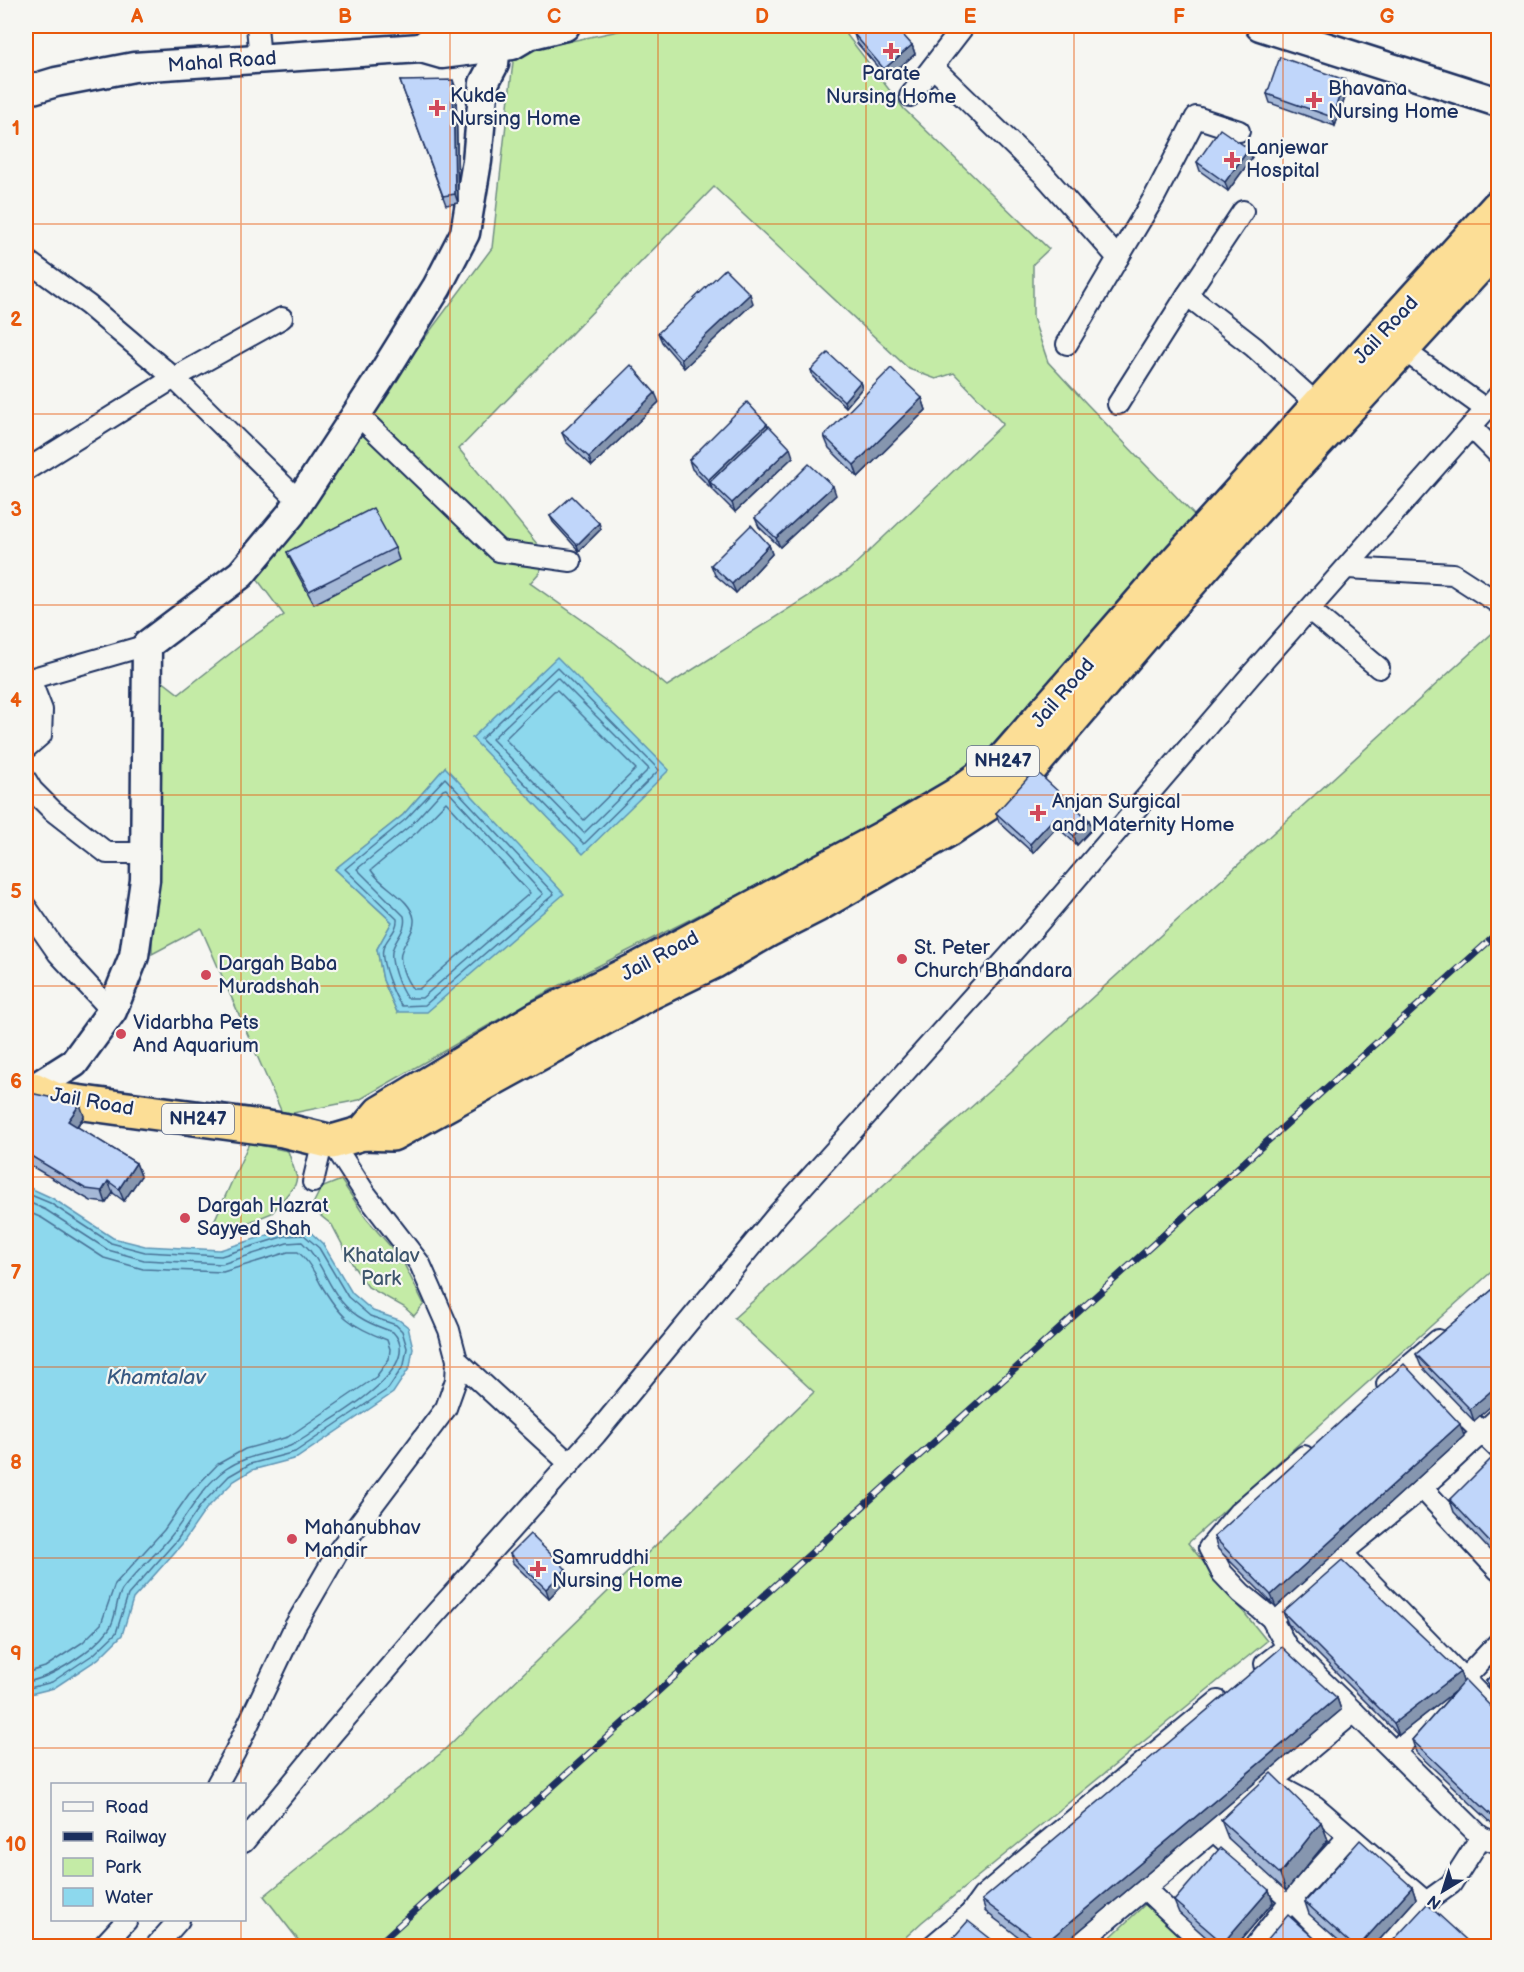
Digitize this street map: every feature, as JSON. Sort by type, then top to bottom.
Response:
[{"type":"highway","name":"Jail Road","points":[[363,1134],[380,1113],[538,1018],[640,968],[885,837],[955,796],[1002,762],[1169,570],[1498,207]]},
{"type":"highway","name":"Jail Road","points":[[28,1087],[54,1099],[283,1130],[328,1141],[363,1134],[392,1134],[646,994],[713,962],[817,905],[951,828],[1004,793],[1031,767],[1239,527],[1498,245]]},
{"type":"main road","name":"Mahal Road","points":[[26,91],[56,82],[134,67],[421,48],[442,54],[484,34],[514,27],[529,35],[565,26]]},
{"type":"main road","points":[[1268,27],[1498,102]]},
{"type":"main road","points":[[28,1087],[74,1062],[112,1011],[134,956],[145,880],[147,645],[241,574],[291,514],[437,287],[465,233],[477,161],[484,83],[475,66],[484,34]]},
{"type":"street","points":[[257,26],[260,60]]},
{"type":"street","points":[[910,96],[964,26]]},
{"type":"street","points":[[933,68],[1044,175],[1118,258]]},
{"type":"street","points":[[1067,344],[1155,196],[1196,117],[1239,131]]},
{"type":"street","points":[[1118,404],[1243,211]]},
{"type":"street","points":[[26,260],[88,305],[174,378],[299,501]]},
{"type":"street","points":[[1187,295],[1254,348],[1318,405]]},
{"type":"street","points":[[26,470],[174,378],[282,318]]},
{"type":"street","points":[[246,1840],[427,1623],[570,1464],[777,1215],[1035,927],[1242,685],[1493,403],[1402,349]]},
{"type":"street","points":[[357,414],[499,551],[571,561]]},
{"type":"street","points":[[1472,428],[1498,454]]},
{"type":"street","points":[[1348,568],[1453,574],[1498,603]]},
{"type":"street","points":[[1310,610],[1379,668]]},
{"type":"street","points":[[26,748],[41,735],[42,710],[28,680],[147,645]]},
{"type":"street","points":[[26,780],[32,790],[53,811],[107,853],[145,853]]},
{"type":"street","points":[[26,907],[58,953],[112,1011]]},
{"type":"street","points":[[313,1182],[328,1141]]},
{"type":"street","points":[[218,1783],[295,1626],[339,1550],[446,1408],[456,1380],[457,1360],[449,1330],[420,1264],[328,1141]]},
{"type":"street","points":[[1375,1394],[1453,1327]]},
{"type":"street","points":[[457,1360],[570,1464]]},
{"type":"street","points":[[1411,1364],[1498,1448]]},
{"type":"street","points":[[1270,1618],[1286,1607],[1342,1553],[1422,1488],[1498,1418]]},
{"type":"street","points":[[1322,1440],[1239,1512],[1209,1548],[1222,1573],[1270,1618],[1287,1647],[1490,1840],[1451,1884],[1426,1902],[1388,1947]]},
{"type":"street","points":[[1422,1488],[1498,1570]]},
{"type":"street","points":[[1342,1553],[1498,1714]]},
{"type":"street","points":[[1395,1752],[1498,1643]]},
{"type":"street","points":[[1251,1675],[1287,1647]]},
{"type":"street","points":[[932,1947],[970,1914],[983,1896],[1233,1689]]},
{"type":"street","points":[[1076,1947],[1354,1712]]},
{"type":"street","points":[[1272,1782],[1315,1806],[1426,1902]]},
{"type":"street","points":[[1214,1831],[1291,1900],[1337,1947]]},
{"type":"street","points":[[1256,1947],[1291,1900],[1350,1836]]},
{"type":"street","points":[[1145,1889],[1206,1947]]},
{"type":"street","points":[[970,1914],[1017,1947]]},
{"type":"street","points":[[103,1947],[126,1921]]},
{"type":"street","points":[[156,1947],[178,1921]]},
{"type":"green space","points":[[642,26],[840,26],[904,109],[1049,249],[1033,264],[1033,318],[1048,362],[1195,516],[965,776],[756,886],[541,995],[359,1100],[283,1115],[201,928],[152,954],[153,674],[179,694],[241,645],[284,615],[251,571],[492,248],[514,53]],"holes":[[[714,187],[909,369],[936,379],[954,373],[1003,424],[848,571],[667,686],[615,643],[530,583],[539,573],[547,556],[459,449]],[[445,767],[397,1012],[383,980],[377,949],[392,922],[335,869],[403,815]]]},
{"type":"green space","points":[[1498,628],[1498,1266],[1188,1543],[1267,1641],[922,1922],[896,1946],[303,1946],[264,1896],[440,1754],[814,1392],[734,1318],[1005,1077]]},
{"type":"green space","points":[[249,1143],[288,1151],[297,1178],[295,1185],[272,1213],[230,1230],[211,1233],[212,1226]]},
{"type":"green space","name":"Khatalav Park","points":[[341,1180],[366,1218],[402,1260],[424,1304],[414,1316],[404,1307],[368,1287],[354,1267],[332,1225],[311,1208],[321,1188]]},
{"type":"green space","points":[[1155,1895],[1211,1946],[1101,1946]]},
{"type":"water","points":[[557,657],[669,770],[583,854],[472,738]]},
{"type":"water","points":[[445,767],[564,894],[427,1012],[397,1012],[383,980],[377,949],[392,922],[335,869],[403,815]]},
{"type":"water","name":"Khamtalav","points":[[26,1186],[52,1198],[113,1238],[145,1246],[220,1250],[284,1230],[306,1228],[323,1244],[352,1293],[373,1311],[399,1320],[408,1327],[413,1348],[410,1367],[393,1393],[297,1458],[252,1470],[234,1481],[206,1509],[182,1544],[133,1599],[122,1635],[98,1659],[54,1688],[26,1695]]},
{"type":"building","points":[[863,26],[895,26],[912,45],[884,69],[854,34]]},
{"type":"building","points":[[1280,57],[1345,80],[1332,117],[1267,94]]},
{"type":"building","points":[[453,80],[455,194],[443,196],[400,81]]},
{"type":"building","points":[[1220,129],[1249,149],[1225,182],[1197,162]]},
{"type":"building","points":[[725,269],[750,294],[681,359],[658,333]]},
{"type":"building","points":[[828,353],[860,382],[844,401],[811,370]]},
{"type":"building","points":[[631,365],[655,393],[589,457],[562,433]]},
{"type":"building","points":[[891,368],[922,398],[854,465],[824,436]]},
{"type":"building","points":[[747,402],[767,424],[708,480],[689,460]]},
{"type":"building","points":[[769,426],[790,448],[732,503],[710,482]]},
{"type":"building","points":[[809,464],[833,486],[776,538],[755,518]]},
{"type":"building","points":[[572,496],[599,523],[577,545],[550,516]]},
{"type":"building","points":[[373,508],[395,548],[309,591],[287,552]]},
{"type":"building","points":[[751,525],[769,545],[732,584],[711,565]]},
{"type":"building","points":[[1035,770],[1089,820],[1074,836],[1054,818],[1030,844],[996,813]]},
{"type":"building","points":[[26,1092],[80,1104],[68,1121],[136,1163],[119,1189],[108,1181],[102,1191],[86,1189],[26,1153]]},
{"type":"building","points":[[1498,1285],[1498,1385],[1470,1409],[1416,1354]]},
{"type":"building","points":[[1404,1364],[1460,1424],[1271,1595],[1214,1537]]},
{"type":"building","points":[[1495,1455],[1498,1459],[1498,1551],[1450,1500]]},
{"type":"building","points":[[530,1534],[566,1569],[546,1589],[510,1554]]},
{"type":"building","points":[[1342,1560],[1460,1672],[1394,1723],[1283,1612]]},
{"type":"building","points":[[1282,1647],[1337,1698],[1043,1945],[982,1900]]},
{"type":"building","points":[[1498,1668],[1498,1693],[1486,1681]]},
{"type":"building","points":[[1465,1680],[1498,1714],[1498,1821],[1412,1740]]},
{"type":"building","points":[[1271,1773],[1321,1822],[1280,1874],[1221,1820]]},
{"type":"building","points":[[1360,1840],[1412,1887],[1358,1947],[1355,1947],[1305,1902]]},
{"type":"building","points":[[1220,1848],[1269,1890],[1223,1943],[1174,1901]]},
{"type":"building","points":[[1427,1904],[1474,1947],[1387,1947]]},
{"type":"building","points":[[1288,1915],[1324,1947],[1261,1947]]},
{"type":"building","points":[[968,1921],[1001,1947],[945,1947]]},
{"type":"railway","points":[[376,1946],[1498,933]]},
{"type":"place","name":"Parate Nursing Home","points":[[891,51]]},
{"type":"place","name":"Bhavana Nursing Home","points":[[1314,100]]},
{"type":"place","name":"Kukde Nursing Home","points":[[437,108]]},
{"type":"place","name":"Lanjewar Hospital","points":[[1232,160]]},
{"type":"place","name":"Anjan Surgical and Maternity Home","points":[[1038,813]]},
{"type":"place","name":"St. Peter Church Bhandara","points":[[902,959]]},
{"type":"place","name":"Dargah Baba Muradshah","points":[[206,975]]},
{"type":"place","name":"Vidarbha Pets And Aquarium","points":[[121,1034]]},
{"type":"place","name":"Dargah Hazrat Sayyed Shah","points":[[185,1218]]},
{"type":"place","name":"Mahanubhav Mandir","points":[[292,1539]]},
{"type":"place","name":"Samruddhi Nursing Home","points":[[538,1569]]}]
